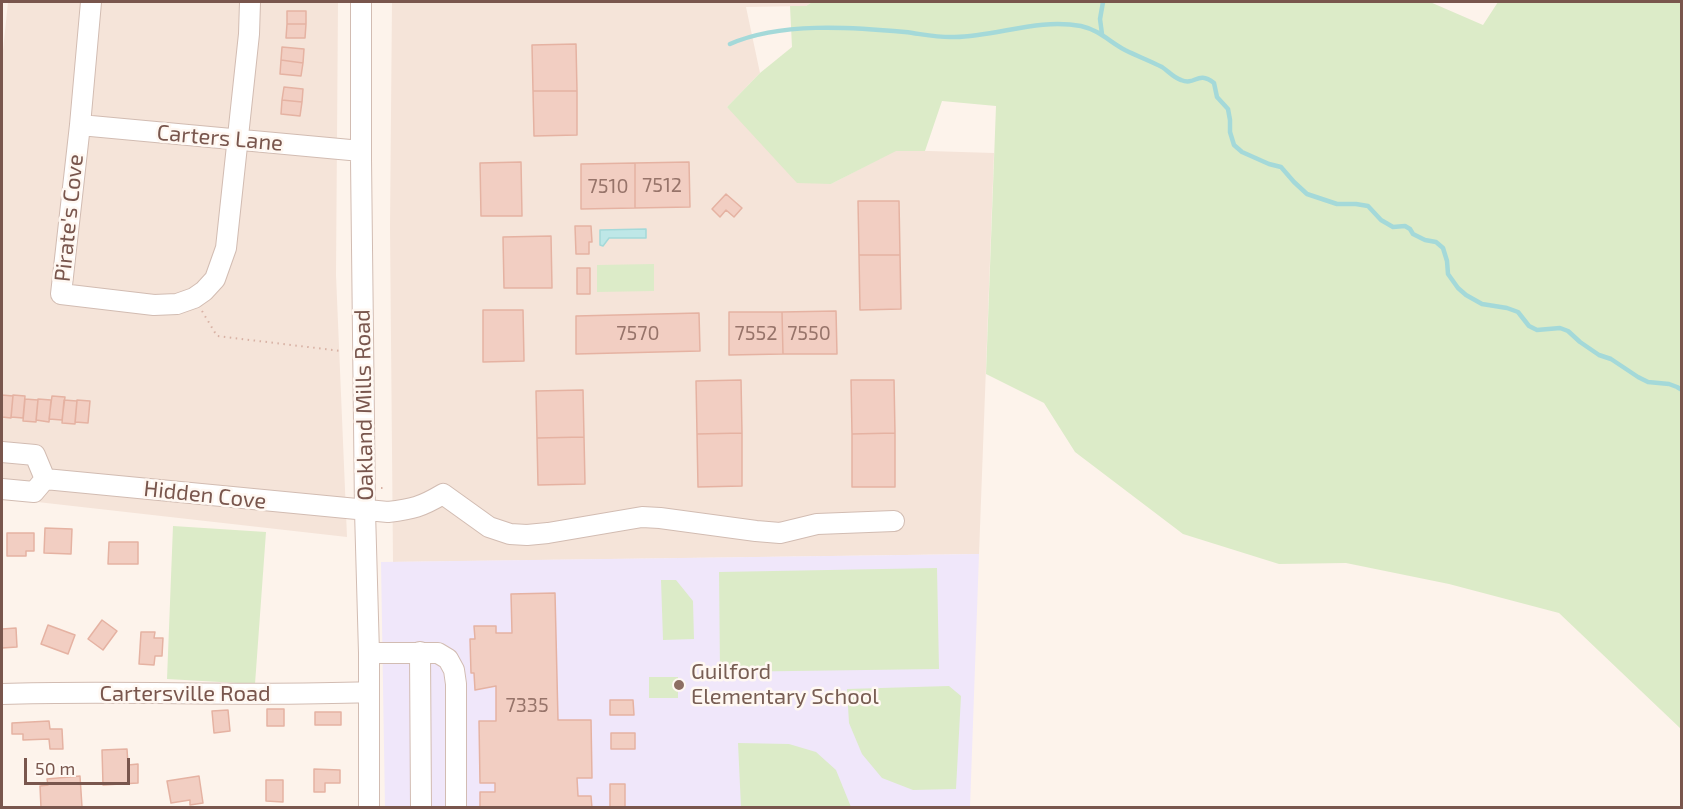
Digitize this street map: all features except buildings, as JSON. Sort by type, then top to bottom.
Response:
[{"type":"street","points":[[80,125],[91,2]]},
{"type":"street","points":[[194,298],[215,279],[226,248],[249,34],[250,2]]},
{"type":"street","name":"Oakland Mills Road","points":[[361,2],[369,807]]},
{"type":"street","name":"Carters Lane","points":[[80,125],[361,151]]},
{"type":"street","name":"Pirate's Cove","points":[[80,125],[61,294],[154,305],[177,304],[194,298]]},
{"type":"street","points":[[2,452],[35,455],[45,479],[34,492],[2,489]]},
{"type":"street","name":"Hidden Cove","points":[[45,479],[388,512],[412,509],[443,494],[489,527],[510,534],[527,535],[642,517],[780,532],[817,524],[894,521]]},
{"type":"street","points":[[420,652],[421,807]]},
{"type":"street","points":[[369,653],[438,653],[448,659],[454,670],[456,684],[456,807]]},
{"type":"street","name":"Cartersville Road","points":[[2,694],[368,692]]},
{"type":"path","points":[[194,298],[217,336],[341,351]]},
{"type":"shaded area","points":[[8,2],[338,2],[336,275],[347,537],[2,498],[2,60]]},
{"type":"shaded area","points":[[392,2],[812,2],[806,6],[746,7],[760,73],[727,107],[831,184],[896,150],[994,153],[979,554],[393,562],[390,227]]},
{"type":"shaded area","name":"Guilford Elementary School","points":[[979,554],[970,807],[385,807],[381,562]]},
{"type":"green space","points":[[812,2],[1430,2],[1483,25],[1498,2],[1681,2],[1681,729],[1559,613],[1449,584],[1346,563],[1279,564],[1183,534],[1075,452],[1044,403],[986,374],[996,106],[942,101],[925,151],[896,151],[831,184],[797,183],[727,107],[760,73],[792,47],[790,6],[806,6]]},
{"type":"green space","points":[[654,264],[654,291],[597,292],[597,265]]},
{"type":"green space","points":[[173,526],[266,532],[255,684],[167,679]]},
{"type":"green space","points":[[937,568],[939,669],[720,672],[719,572]]},
{"type":"green space","points":[[661,580],[676,580],[693,601],[694,639],[663,640]]},
{"type":"green space","points":[[649,677],[678,677],[678,698],[649,698]]},
{"type":"green space","points":[[949,686],[961,696],[956,789],[913,790],[882,778],[862,754],[849,723],[847,689]]},
{"type":"green space","points":[[738,743],[789,744],[816,752],[836,770],[851,807],[741,807]]},
{"type":"water","points":[[646,229],[646,238],[609,238],[603,246],[600,245],[600,230]]},
{"type":"waterway","points":[[1102,34],[1100,19],[1103,2]]},
{"type":"waterway","points":[[730,44],[750,37],[793,29],[884,30],[949,37],[971,36],[1049,24],[1087,28],[1125,50],[1162,67],[1178,79],[1190,81],[1204,78],[1214,83],[1217,97],[1228,109],[1230,132],[1234,145],[1242,152],[1281,167],[1307,194],[1337,204],[1368,206],[1381,220],[1393,227],[1405,226],[1413,234],[1436,242],[1443,248],[1448,274],[1466,295],[1482,304],[1518,312],[1529,326],[1537,330],[1560,328],[1568,331],[1599,355],[1611,359],[1638,377],[1648,382],[1669,384],[1682,390]]},
{"type":"place","name":"Guilford Elementary School","points":[[679,685]]}]
